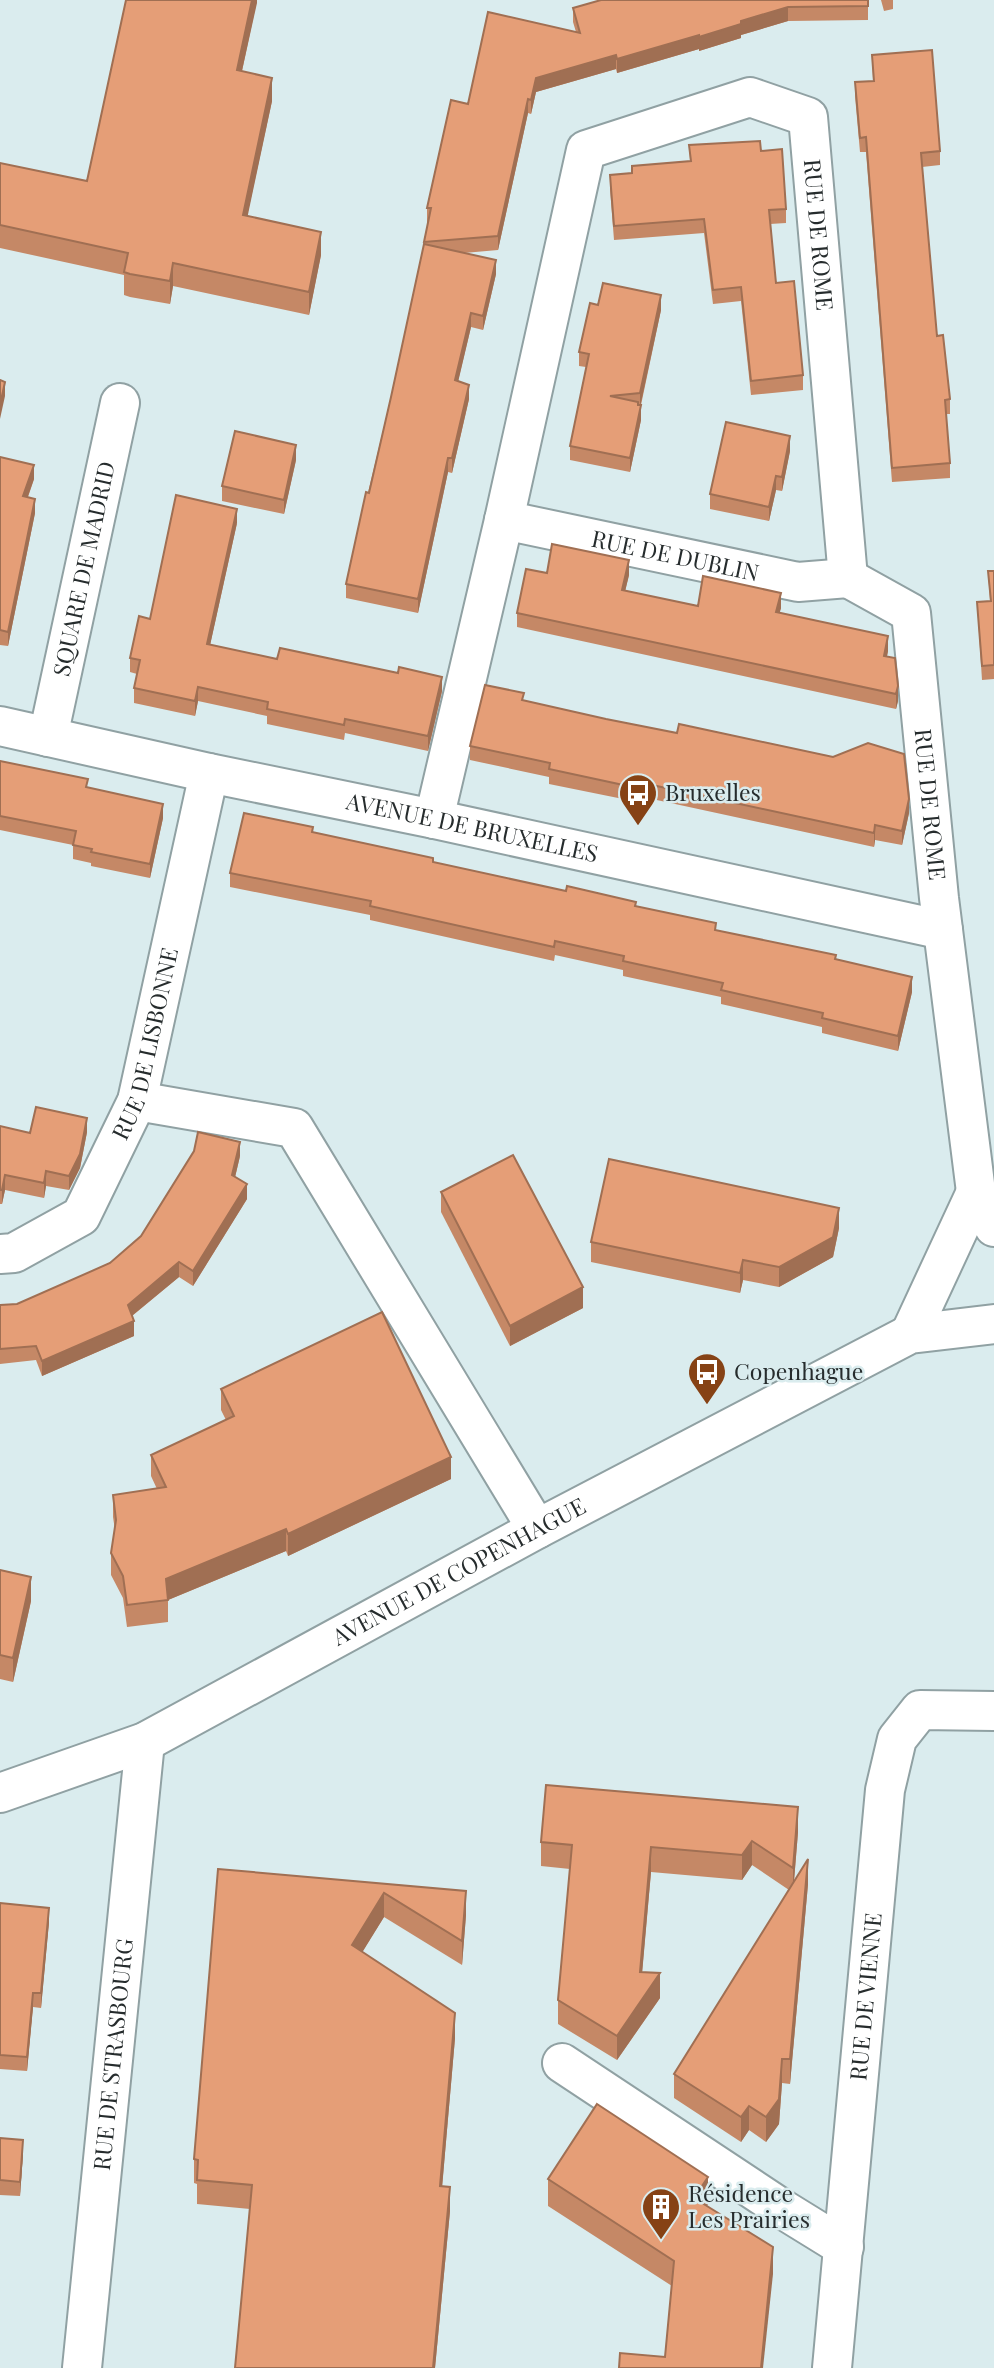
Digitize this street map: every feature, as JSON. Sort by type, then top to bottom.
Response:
[{"type":"street","name":"RUE DE ROME","points":[[434,819],[586,150],[750,97],[808,117],[848,578],[911,613],[943,930],[981,1181],[994,1227]]},
{"type":"street","name":"SQUARE DE MADRID","points":[[48,737],[120,403]]},
{"type":"street","name":"RUE DE DUBLIN","points":[[504,520],[799,582],[848,578]]},
{"type":"street","name":"AVENUE DE BRUXELLES","points":[[0,726],[943,930]]},
{"type":"street","name":"RUE DE LISBONNE","points":[[0,1254],[14,1253],[81,1216],[137,1101],[208,773]]},
{"type":"street","points":[[137,1101],[294,1128],[537,1529]]},
{"type":"street","points":[[910,1334],[981,1181]]},
{"type":"street","points":[[910,1334],[994,1324]]},
{"type":"street","name":"AVENUE DE COPENHAGUE","points":[[0,1793],[145,1742],[537,1529],[910,1334]]},
{"type":"street","name":"RUE DE VIENNE","points":[[832,2368],[886,1790],[897,1739],[920,1710],[994,1711]]},
{"type":"street","name":"RUE DE STRASBOURG","points":[[82,2368],[145,1742]]},
{"type":"street","points":[[562,2063],[844,2247]]},
{"type":"building","points":[[126,0],[252,0],[237,70],[272,78],[243,215],[321,232],[309,292],[173,263],[170,281],[130,274],[124,272],[128,253],[0,225],[0,163],[87,181]]},
{"type":"building","points":[[601,0],[868,0],[868,6],[788,7],[699,37],[617,59],[616,55],[536,78],[531,100],[528,99],[498,236],[424,242],[431,208],[427,208],[451,100],[468,104],[488,12],[580,33],[573,8]]},
{"type":"building","points":[[932,50],[940,151],[921,153],[937,336],[943,335],[950,399],[945,400],[950,463],[892,468],[866,137],[860,138],[855,82],[874,81],[872,55]]},
{"type":"building","points":[[760,141],[761,151],[782,149],[786,209],[769,210],[776,283],[794,281],[803,375],[751,381],[741,287],[713,290],[704,219],[614,226],[610,175],[632,173],[632,166],[691,161],[689,145]]},
{"type":"building","points":[[424,244],[496,260],[483,316],[471,313],[455,380],[469,385],[452,458],[448,458],[418,599],[346,584]]},
{"type":"building","points":[[603,283],[661,295],[640,393],[610,396],[641,405],[630,458],[570,446],[589,354],[579,352],[590,303],[598,305]]},
{"type":"building","points":[[0,380],[5,382],[0,405]]},
{"type":"building","points":[[726,422],[790,436],[782,477],[776,476],[769,507],[710,494]]},
{"type":"building","points":[[235,431],[296,445],[284,500],[222,486]]},
{"type":"building","points":[[0,457],[34,465],[23,496],[35,499],[8,632],[0,630]]},
{"type":"building","points":[[176,495],[237,509],[207,644],[277,659],[280,648],[398,673],[399,667],[442,677],[428,736],[345,719],[344,725],[267,709],[268,702],[198,687],[195,701],[134,688],[140,660],[130,658],[139,616],[150,619]]},
{"type":"building","points":[[552,544],[629,560],[622,590],[698,606],[703,576],[781,593],[776,612],[888,636],[884,656],[895,658],[898,686],[896,694],[517,613],[526,569],[547,573]]},
{"type":"building","points":[[988,571],[994,571],[994,665],[982,666],[977,602],[991,601]]},
{"type":"building","points":[[485,685],[524,693],[522,700],[677,733],[679,724],[833,757],[868,743],[904,754],[909,799],[902,831],[875,825],[874,833],[629,780],[628,786],[549,769],[550,763],[470,746]]},
{"type":"building","points":[[0,761],[88,779],[86,787],[163,804],[150,864],[91,852],[92,849],[73,845],[76,831],[0,816]]},
{"type":"building","points":[[244,813],[313,827],[312,832],[433,858],[433,862],[566,891],[567,886],[636,902],[635,906],[716,923],[715,930],[836,955],[835,959],[912,977],[898,1036],[822,1018],[823,1013],[721,990],[723,983],[623,961],[624,956],[555,941],[554,947],[370,906],[371,901],[230,873]]},
{"type":"building","points":[[36,1107],[87,1118],[80,1154],[69,1176],[46,1171],[44,1183],[5,1175],[0,1190],[0,1126],[30,1133]]},
{"type":"building","points":[[198,1132],[240,1142],[232,1175],[247,1184],[193,1271],[179,1262],[128,1305],[134,1321],[42,1361],[36,1346],[0,1349],[0,1305],[17,1304],[110,1263],[141,1236],[194,1151]]},
{"type":"building","points":[[513,1155],[583,1287],[510,1326],[441,1192]]},
{"type":"building","points":[[609,1159],[839,1208],[833,1237],[779,1267],[743,1260],[740,1273],[591,1242]]},
{"type":"building","points":[[382,1312],[451,1457],[288,1534],[286,1529],[166,1579],[168,1600],[127,1605],[123,1576],[111,1553],[116,1520],[113,1495],[166,1487],[151,1455],[234,1416],[221,1389]]},
{"type":"building","points":[[0,1570],[31,1577],[13,1658],[0,1655]]},
{"type":"building","points":[[546,1785],[798,1807],[793,1868],[752,1841],[742,1855],[651,1847],[640,1972],[660,1973],[617,2036],[558,2000],[572,1845],[541,1842]]},
{"type":"building","points":[[808,1859],[790,2059],[782,2059],[779,2099],[766,2117],[749,2106],[741,2117],[674,2074]]},
{"type":"building","points":[[218,1869],[466,1891],[462,1941],[384,1893],[352,1945],[455,2013],[440,2186],[450,2187],[433,2368],[235,2368],[252,2185],[197,2180],[198,2160],[194,2159]]},
{"type":"building","points":[[0,1903],[49,1908],[41,1993],[33,1993],[27,2057],[0,2055]]},
{"type":"building","name":"Résidence Les Prairies","points":[[597,2104],[708,2177],[694,2198],[773,2247],[761,2368],[619,2368],[620,2353],[665,2357],[674,2261],[548,2179]]},
{"type":"building","points":[[0,2138],[23,2140],[20,2182],[0,2180]]},
{"type":"place","name":"Bruxelles","points":[[638,827]]},
{"type":"place","name":"Copenhague","points":[[707,1406]]},
{"type":"place","name":"Résidence Les Prairies","points":[[661,2241]]}]
